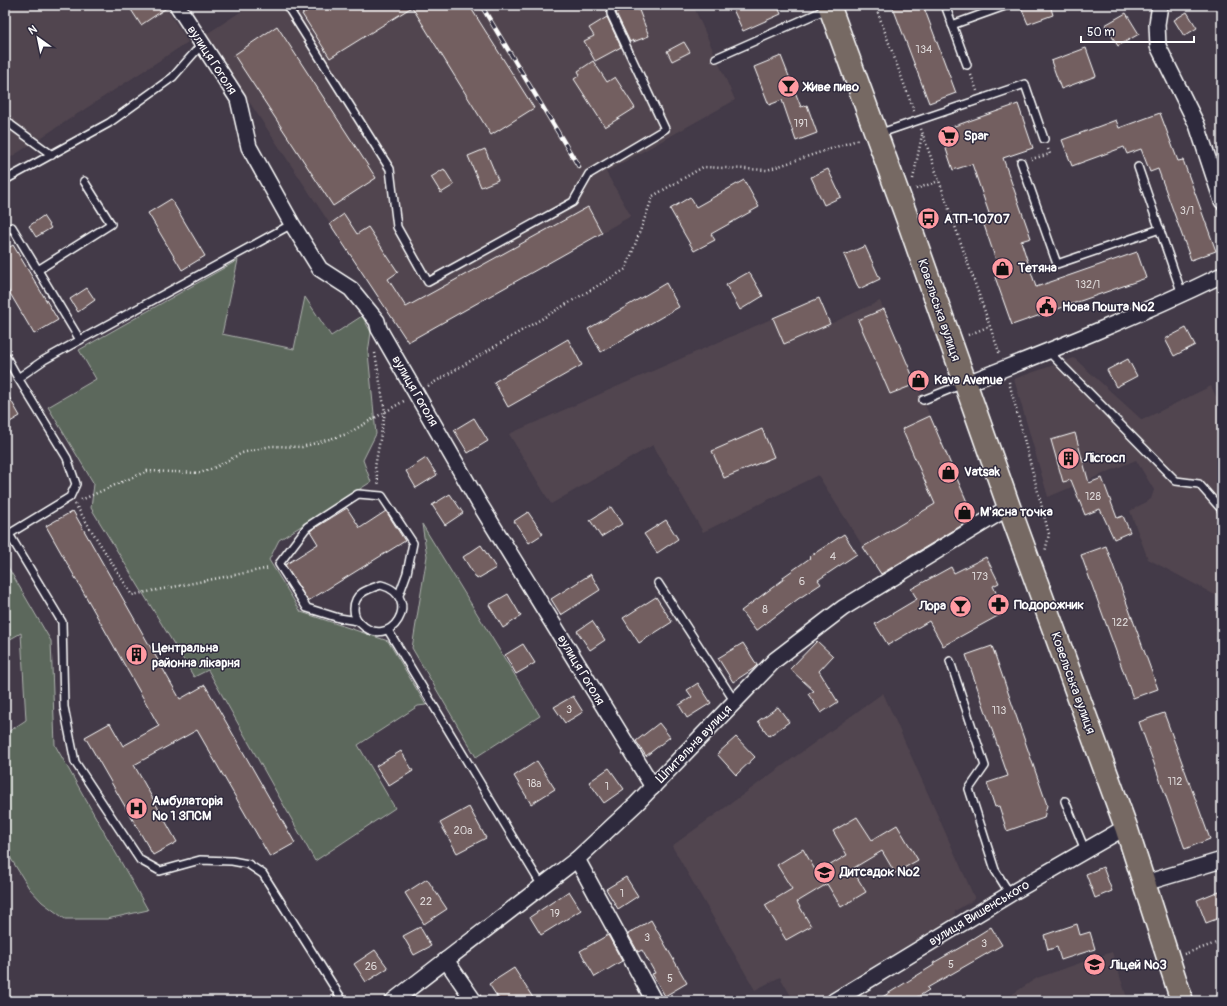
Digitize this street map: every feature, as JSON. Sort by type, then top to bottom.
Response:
[{"type":"main road","name":"Ковельська вулиця","points":[[829,6],[876,135],[904,193],[950,341],[1126,827],[1182,1001]]},
{"type":"street","name":"вулиця Гоголя","points":[[176,5],[238,99],[249,147],[292,224],[320,269],[351,289],[377,320],[379,329],[479,503],[653,787]]},
{"type":"street","points":[[1160,5],[1157,24],[1158,46],[1197,125],[1222,201]]},
{"type":"street","points":[[965,384],[1048,352],[1222,275]]},
{"type":"street","name":"Шпитальна вулиця","points":[[392,1001],[577,859],[653,787],[775,660],[844,608],[1009,507]]},
{"type":"street","name":"вулиця Вишенського","points":[[834,1001],[1010,894],[1126,827]]},
{"type":"street","points":[[577,859],[654,1001]]},
{"type":"street","points":[[1145,883],[1222,860]]},
{"type":"street","points":[[446,960],[474,1001]]},
{"type":"lane","points":[[296,5],[289,9],[390,169],[398,227],[428,282],[573,202],[588,174],[665,129],[611,14],[611,5]]},
{"type":"lane","points":[[945,5],[967,65]]},
{"type":"lane","points":[[952,25],[1005,5]]},
{"type":"lane","points":[[716,58],[829,6]]},
{"type":"lane","points":[[5,180],[109,123],[173,77],[202,44]]},
{"type":"lane","points":[[876,135],[1025,84],[1044,139]]},
{"type":"lane","points":[[5,118],[11,125],[52,155]]},
{"type":"lane","points":[[1021,162],[1056,264],[1160,229]]},
{"type":"lane","points":[[1138,167],[1182,294]]},
{"type":"lane","points":[[38,270],[111,224],[84,182]]},
{"type":"lane","points":[[18,378],[44,360],[292,224]]},
{"type":"lane","points":[[5,231],[12,227],[80,340]]},
{"type":"lane","points":[[1048,352],[1176,481],[1199,484],[1222,510]]},
{"type":"lane","points":[[5,355],[67,458],[76,484],[70,497],[7,533],[62,622],[64,707],[75,762],[140,860],[160,871],[200,860],[232,861],[248,864],[262,874],[343,1001]]},
{"type":"lane","points":[[923,400],[965,384]]},
{"type":"lane","points":[[358,621],[339,618],[307,608],[279,564],[307,527],[358,494],[382,496],[413,543],[407,573],[399,595]]},
{"type":"lane","points":[[658,583],[735,702]]},
{"type":"lane","points":[[381,585],[390,588],[399,595],[403,607],[400,619],[388,630],[372,632],[358,621],[354,613],[354,603],[358,596],[381,585]]},
{"type":"lane","points":[[388,630],[542,886]]},
{"type":"lane","points":[[950,661],[985,766],[969,789],[995,870],[1010,894]]},
{"type":"lane","points":[[1065,801],[1085,850]]},
{"type":"path","points":[[875,5],[918,121],[1005,368],[1049,534],[1045,554]]},
{"type":"path","points":[[967,65],[980,99]]},
{"type":"path","points":[[904,193],[922,134]]},
{"type":"path","points":[[75,504],[147,471],[200,473],[216,467],[242,452],[271,446],[302,447],[347,434],[626,268],[653,196],[703,167],[767,170],[876,135]]},
{"type":"path","points":[[1021,162],[1050,154],[1044,139]]},
{"type":"path","points":[[904,193],[939,181]]},
{"type":"path","points":[[950,341],[990,326]]},
{"type":"path","points":[[379,329],[374,350],[385,412],[375,467],[382,496]]},
{"type":"path","points":[[70,497],[132,595],[280,566]]},
{"type":"path","points":[[1168,958],[1222,941]]},
{"type":"shaded area","points":[[5,5],[164,5],[188,42],[5,161]]},
{"type":"shaded area","points":[[251,5],[693,5],[735,100],[606,172],[631,216],[408,342],[205,35]]},
{"type":"shaded area","points":[[819,298],[830,324],[880,301],[975,520],[881,575],[818,475],[703,532],[653,445],[551,504],[509,434]]},
{"type":"shaded area","points":[[1074,358],[1142,420],[1211,386],[1222,409],[1222,591],[1215,595],[1148,559],[1130,511],[1151,499],[1154,490],[1136,460],[1048,497],[1014,379]]},
{"type":"shaded area","name":"Дитсадок №2","points":[[883,693],[975,899],[955,911],[954,917],[816,1001],[794,1001],[780,977],[755,990],[672,846]]},
{"type":"shaded area","name":"Ліцей №3","points":[[1112,952],[1128,1001],[1002,1001],[1037,978]]},
{"type":"green space","points":[[238,260],[222,334],[294,349],[305,297],[331,336],[362,316],[371,332],[368,353],[376,434],[363,460],[371,482],[279,540],[269,560],[301,612],[388,641],[426,705],[418,706],[358,745],[395,808],[315,861],[208,670],[194,677],[91,508],[94,484],[48,407],[96,379],[79,350]]},
{"type":"green space","points":[[422,524],[540,716],[476,757],[412,648],[427,556]]},
{"type":"green space","points":[[5,562],[51,641],[55,745],[148,910],[107,919],[65,919],[42,902],[29,888],[5,849],[5,734],[26,720],[21,633],[5,642]]},
{"type":"building","points":[[128,5],[168,5],[168,7],[141,25]]},
{"type":"building","points":[[317,5],[469,5],[534,108],[491,135],[412,7],[330,58],[302,14]]},
{"type":"building","points":[[618,5],[637,5],[649,36],[630,42],[616,13],[620,10]]},
{"type":"building","points":[[731,5],[777,5],[781,14],[743,31]]},
{"type":"building","points":[[892,5],[923,5],[956,93],[929,103]]},
{"type":"building","points":[[1020,5],[1050,5],[1053,15],[1028,24]]},
{"type":"building","points":[[1187,12],[1197,28],[1184,36],[1174,20]]},
{"type":"building","points":[[1126,13],[1139,34],[1118,46],[1105,25]]},
{"type":"building","points":[[607,17],[621,47],[595,61],[584,41],[594,36],[589,28]]},
{"type":"building","points":[[277,26],[376,178],[333,206],[234,55]]},
{"type":"building","points":[[684,42],[690,52],[672,61],[667,51]]},
{"type":"building","points":[[1086,48],[1096,76],[1061,89],[1051,61]]},
{"type":"building","points":[[781,56],[801,107],[807,105],[817,133],[796,141],[782,100],[769,105],[754,67]]},
{"type":"building","points":[[593,61],[607,82],[615,77],[635,108],[605,127],[574,79],[580,75],[578,71]]},
{"type":"building","points":[[1018,104],[1033,148],[1003,158],[1031,238],[1021,241],[1036,287],[1137,252],[1146,278],[1012,325],[995,277],[1001,275],[983,222],[991,219],[972,164],[953,170],[940,131]]},
{"type":"building","points":[[1160,113],[1178,161],[1183,160],[1216,251],[1191,260],[1158,169],[1150,172],[1141,149],[1127,154],[1124,147],[1072,166],[1062,140],[1116,120],[1119,128]]},
{"type":"building","points":[[485,149],[498,180],[481,187],[468,156]]},
{"type":"building","points":[[444,169],[454,185],[441,193],[431,177]]},
{"type":"building","points":[[828,169],[841,197],[824,205],[811,177]]},
{"type":"building","points":[[744,180],[759,207],[711,234],[715,240],[694,251],[670,209],[690,197],[696,207]]},
{"type":"building","points":[[171,199],[205,256],[182,270],[148,213]]},
{"type":"building","points":[[588,207],[602,233],[408,342],[330,224],[344,214],[357,234],[368,227],[398,272],[388,279],[406,307]]},
{"type":"building","points":[[43,216],[51,228],[36,237],[29,226]]},
{"type":"building","points":[[13,245],[58,320],[34,334],[5,285],[5,250]]},
{"type":"building","points":[[865,246],[880,279],[859,289],[844,255]]},
{"type":"building","points":[[749,272],[763,296],[740,310],[726,285]]},
{"type":"building","points":[[666,283],[679,307],[601,352],[588,329]]},
{"type":"building","points":[[87,288],[95,300],[78,312],[70,299]]},
{"type":"building","points":[[819,298],[830,324],[784,344],[773,318]]},
{"type":"building","points":[[884,309],[916,384],[890,394],[858,320]]},
{"type":"building","points":[[1186,328],[1195,345],[1174,356],[1165,339]]},
{"type":"building","points":[[568,339],[582,365],[508,407],[494,382]]},
{"type":"building","points":[[1128,359],[1137,376],[1116,387],[1107,370]]},
{"type":"building","points":[[5,390],[20,416],[5,425]]},
{"type":"building","points":[[930,416],[974,518],[881,574],[863,547],[935,504],[902,429]]},
{"type":"building","points":[[474,418],[488,441],[468,453],[454,430]]},
{"type":"building","points":[[762,429],[774,457],[724,478],[712,451]]},
{"type":"building","points":[[1075,433],[1089,483],[1102,478],[1117,518],[1123,516],[1130,532],[1114,539],[1100,509],[1085,515],[1071,480],[1063,482],[1051,440]]},
{"type":"building","points":[[426,458],[437,475],[416,488],[406,471]]},
{"type":"building","points":[[450,494],[463,513],[445,525],[432,505]]},
{"type":"building","points":[[611,507],[622,524],[601,537],[590,520]]},
{"type":"building","points":[[347,508],[360,528],[386,511],[405,541],[308,601],[285,565],[318,544],[310,531]]},
{"type":"building","name":"Центральна районна лікарня","points":[[73,511],[180,699],[205,685],[295,843],[270,857],[197,730],[134,765],[177,842],[153,855],[85,737],[110,723],[123,746],[159,726],[46,526]]},
{"type":"building","points":[[528,512],[543,534],[529,543],[514,521]]},
{"type":"building","points":[[666,520],[678,539],[657,553],[644,534]]},
{"type":"building","points":[[844,534],[857,554],[818,580],[821,584],[798,599],[756,631],[741,611],[784,579],[783,577],[810,558],[809,557]]},
{"type":"building","points":[[481,545],[496,568],[477,579],[463,557]]},
{"type":"building","points":[[1106,546],[1158,689],[1133,698],[1081,555]]},
{"type":"building","name":"Лора","points":[[986,557],[999,583],[993,586],[1005,612],[943,646],[929,621],[888,645],[875,624],[917,599],[911,589],[951,567],[954,573]]},
{"type":"building","points":[[591,574],[600,590],[561,615],[551,599]]},
{"type":"building","points":[[508,594],[521,616],[503,628],[489,605]]},
{"type":"building","points":[[656,597],[672,622],[639,643],[623,618]]},
{"type":"building","points":[[592,621],[605,640],[590,650],[577,631]]},
{"type":"building","points":[[817,641],[833,656],[819,671],[838,702],[821,713],[808,694],[814,691],[790,669]]},
{"type":"building","points":[[743,643],[757,665],[733,682],[718,658]]},
{"type":"building","points":[[523,644],[535,663],[516,674],[505,655]]},
{"type":"building","points":[[992,646],[1047,805],[1044,818],[1007,831],[999,806],[995,807],[987,783],[1008,776],[966,655]]},
{"type":"building","points":[[698,683],[711,703],[687,718],[679,705],[692,697],[687,690]]},
{"type":"building","points":[[573,696],[583,712],[565,723],[554,707]]},
{"type":"building","points":[[778,707],[789,722],[769,736],[758,721]]},
{"type":"building","points":[[1164,713],[1210,839],[1185,849],[1139,722]]},
{"type":"building","points":[[659,723],[670,737],[646,756],[636,741]]},
{"type":"building","points":[[736,737],[755,757],[736,775],[717,754]]},
{"type":"building","points":[[401,751],[413,771],[389,786],[376,766]]},
{"type":"building","points":[[537,761],[555,789],[531,804],[514,776]]},
{"type":"building","points":[[609,768],[624,789],[604,803],[589,782]]},
{"type":"building","points":[[469,807],[486,838],[457,853],[440,823]]},
{"type":"building","points":[[857,817],[872,840],[897,825],[918,860],[895,873],[882,851],[852,869],[866,892],[841,907],[827,884],[797,902],[811,926],[786,940],[765,905],[792,889],[777,865],[803,849],[817,873],[847,855],[833,831]]},
{"type":"building","points":[[1103,867],[1112,891],[1095,898],[1086,874]]},
{"type":"building","points":[[626,877],[638,896],[618,909],[606,889]]},
{"type":"building","points":[[427,879],[447,909],[424,924],[405,893]]},
{"type":"building","points":[[569,891],[581,910],[541,935],[530,917]]},
{"type":"building","points":[[1219,891],[1222,898],[1222,917],[1206,923],[1197,900]]},
{"type":"building","points":[[651,920],[687,983],[665,996],[652,974],[655,973],[642,950],[638,952],[628,934]]},
{"type":"building","points":[[1077,924],[1080,935],[1090,932],[1095,949],[1061,960],[1057,947],[1048,950],[1044,935]]},
{"type":"building","points":[[420,927],[431,946],[414,955],[403,936]]},
{"type":"building","points":[[991,927],[1002,945],[927,988],[929,990],[911,1001],[876,1001],[934,965],[933,963],[968,943],[967,942]]},
{"type":"building","points":[[608,935],[622,961],[595,977],[580,951]]},
{"type":"building","points":[[375,950],[388,968],[366,982],[354,964]]},
{"type":"building","points":[[514,968],[535,1001],[500,1001],[489,984]]},
{"type":"railway","points":[[481,5],[579,167]]},
{"type":"place","name":"Живе пиво","points":[[789,87]]},
{"type":"place","name":"Spar","points":[[949,136]]},
{"type":"place","name":"АТП-10707","points":[[929,219]]},
{"type":"place","name":"Тетяна","points":[[1003,268]]},
{"type":"place","name":"Нова Пошта №2","points":[[1047,307]]},
{"type":"place","name":"Kava Avenue","points":[[919,380]]},
{"type":"place","name":"Лісгосп","points":[[1069,458]]},
{"type":"place","name":"Vatsak","points":[[948,472]]},
{"type":"place","name":"М'ясна точка","points":[[964,512]]},
{"type":"place","name":"Подорожник","points":[[998,605]]},
{"type":"place","name":"Лора","points":[[961,606]]},
{"type":"place","name":"Центральна районна лікарня","points":[[137,655]]},
{"type":"place","name":"Амбулаторія № 1 ЗПСМ","points":[[137,808]]},
{"type":"place","name":"Дитсадок №2","points":[[825,872]]},
{"type":"place","name":"Ліцей №3","points":[[1095,965]]}]
